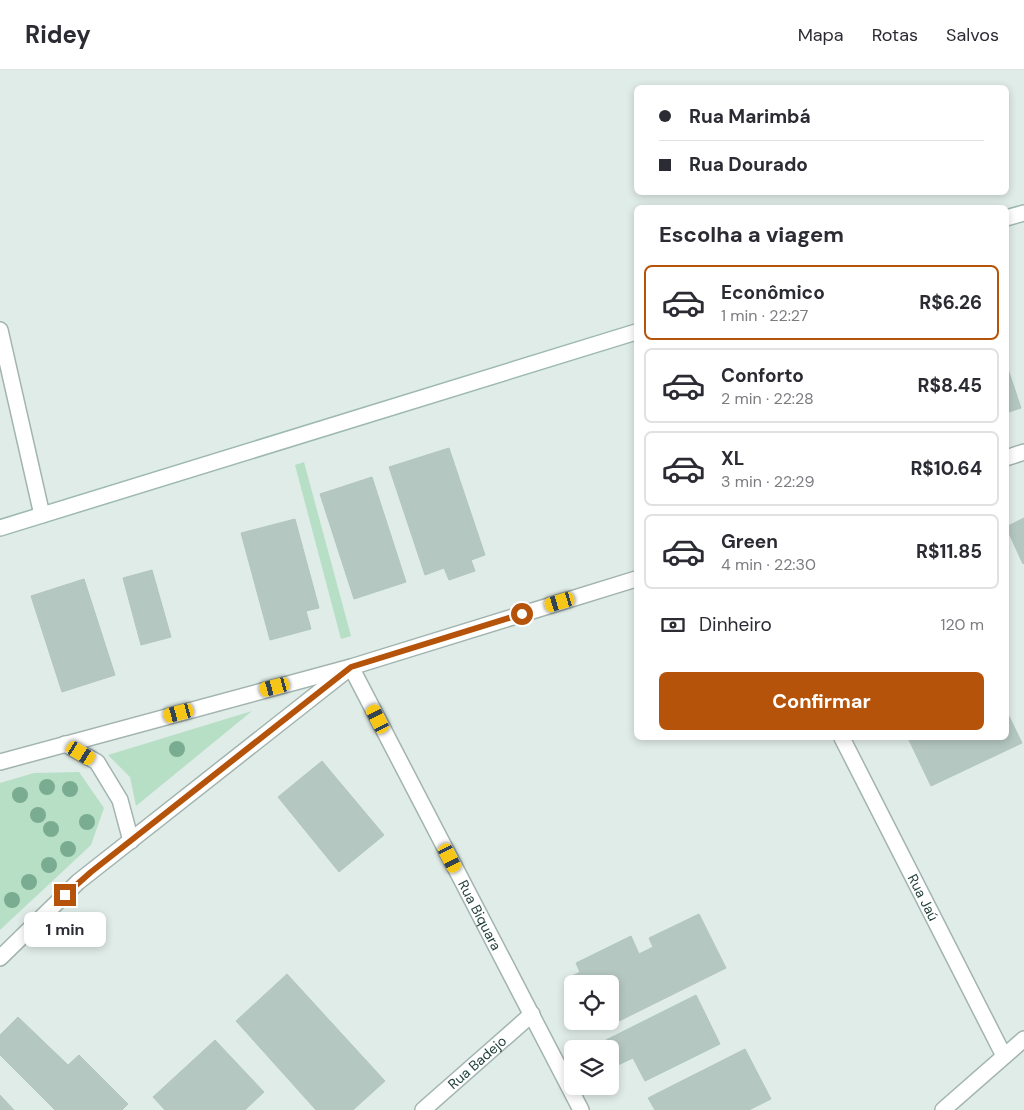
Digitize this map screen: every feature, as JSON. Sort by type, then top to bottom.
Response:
[{"type":"street","points":[[1009,217],[1024,213]]},
{"type":"street","points":[[0,330],[42,515]]},
{"type":"street","points":[[0,528],[634,333]]},
{"type":"street","points":[[1009,457],[1024,452]]},
{"type":"street","points":[[0,762],[351,667],[634,579]]},
{"type":"street","points":[[0,958],[78,882],[351,667]]},
{"type":"street","name":"Rua Biquara","points":[[351,667],[580,1110]]},
{"type":"street","name":"Rua Jaú","points":[[843,740],[1004,1056]]},
{"type":"street","points":[[65,744],[97,762],[120,800],[131,841]]},
{"type":"street","name":"Rua Badejo","points":[[423,1110],[532,1014]]},
{"type":"street","points":[[943,1110],[1024,1039]]},
{"type":"green space","points":[[304,462],[351,636],[341,639],[295,465]]},
{"type":"green space","points":[[252,711],[136,806],[130,777],[108,755]]},
{"type":"green space","points":[[79,772],[104,808],[91,845],[0,930],[0,783],[34,773]]},
{"type":"building","points":[[1009,372],[1021,408],[1009,412]]},
{"type":"building","points":[[449,448],[485,555],[471,560],[475,571],[449,580],[444,568],[425,575],[389,467]]},
{"type":"building","points":[[372,477],[406,582],[354,599],[320,494]]},
{"type":"building","points":[[1024,518],[1023,564],[1009,534],[1009,526]]},
{"type":"building","points":[[295,519],[319,608],[306,611],[311,629],[270,640],[241,533]]},
{"type":"building","points":[[152,570],[171,637],[141,645],[123,578]]},
{"type":"building","points":[[84,579],[115,675],[62,692],[31,596]]},
{"type":"building","points":[[1009,716],[1022,743],[931,786],[909,740],[1009,740]]},
{"type":"building","points":[[322,761],[384,835],[339,872],[278,797]]},
{"type":"building","points":[[699,914],[726,968],[619,1021],[619,975],[574,975],[580,972],[576,963],[631,936],[639,954],[653,947],[649,938]]},
{"type":"building","points":[[287,974],[385,1081],[353,1110],[316,1110],[236,1021]]},
{"type":"building","points":[[696,995],[720,1044],[645,1081],[633,1058],[619,1065],[619,1040],[606,1040]]},
{"type":"building","points":[[18,1017],[68,1065],[79,1055],[128,1104],[122,1110],[55,1110],[0,1055],[0,1035]]},
{"type":"building","points":[[215,1040],[264,1092],[245,1110],[165,1110],[153,1097]]},
{"type":"building","points":[[745,1049],[771,1099],[749,1110],[655,1110],[648,1098]]},
{"type":"building","points":[[0,1095],[14,1110],[0,1110]]},
{"type":"route","points":[[65,895],[78,882],[351,667],[522,614]]}]
